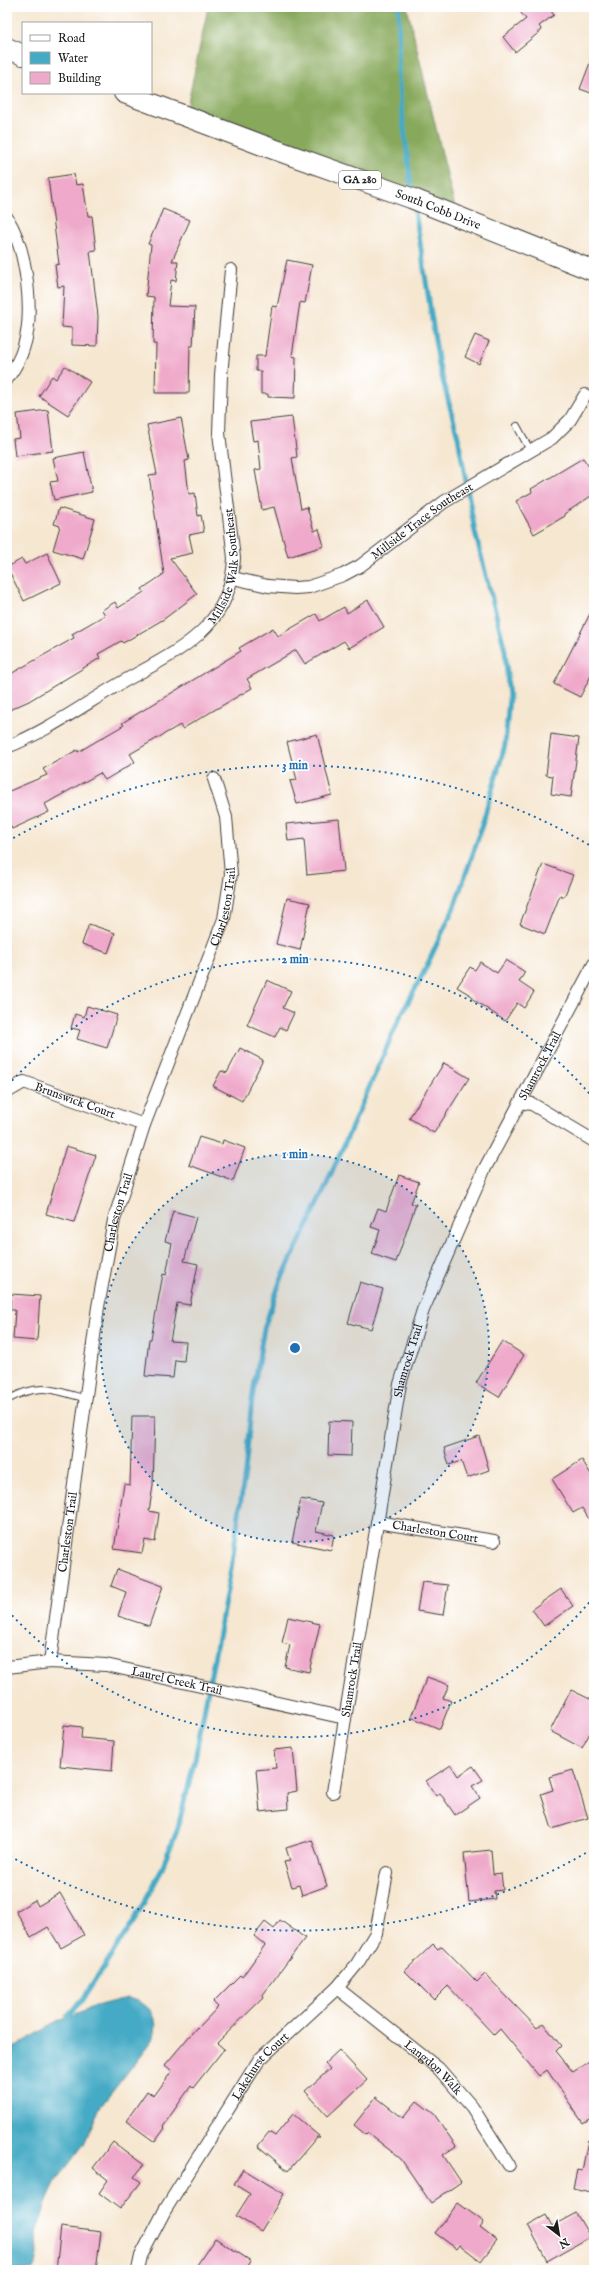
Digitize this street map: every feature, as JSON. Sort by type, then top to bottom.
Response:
[{"type":"main road","points":[[7,48],[22,55]]},
{"type":"main road","name":"South Cobb Drive","points":[[127,94],[262,145],[411,198],[594,271]]},
{"type":"street","points":[[7,218],[15,230],[23,255],[28,322],[23,350],[17,365],[7,379]]},
{"type":"street","name":"Millside Walk Southeast","points":[[7,747],[37,732],[195,637],[215,616],[233,578],[234,558],[219,432],[221,375],[231,270]]},
{"type":"street","name":"Millside Trace Southeast","points":[[233,578],[268,586],[295,588],[315,585],[343,575],[360,566],[444,502],[563,429],[585,395]]},
{"type":"street","name":"Charleston Trail","points":[[50,1662],[98,1307],[114,1220],[144,1125],[224,918],[231,874],[226,817],[214,779]]},
{"type":"street","name":"Shamrock Trail","points":[[333,1792],[400,1384],[423,1310],[484,1170],[594,964]]},
{"type":"street","name":"Brunswick Court","points":[[7,1092],[24,1082],[144,1125]]},
{"type":"street","points":[[521,1102],[532,1104],[594,1141]]},
{"type":"street","name":"Charleston Court","points":[[377,1522],[494,1541]]},
{"type":"street","name":"Laurel Creek Trail","points":[[7,1667],[50,1662],[106,1665],[345,1718]]},
{"type":"street","name":"Lakehurst Court","points":[[138,2270],[141,2256],[165,2210],[259,2060],[338,1988],[357,1964],[376,1933],[387,1874]]},
{"type":"street","name":"Langdon Walk","points":[[338,1988],[439,2069],[472,2107],[509,2165]]},
{"type":"lane","points":[[517,426],[530,450]]},
{"type":"lane","points":[[7,1400],[20,1392],[38,1387],[60,1391],[86,1400]]},
{"type":"green space","points":[[208,7],[407,7],[456,212],[184,122]]},
{"type":"water","points":[[128,1998],[143,2004],[155,2018],[156,2025],[153,2040],[101,2106],[84,2144],[56,2181],[48,2198],[36,2234],[37,2255],[34,2270],[7,2270],[7,2052],[50,2026],[79,2012]]},
{"type":"building","points":[[516,7],[548,7],[554,15],[539,26],[542,30],[515,52],[503,37],[526,19]]},
{"type":"building","points":[[594,55],[594,94],[580,89]]},
{"type":"building","points":[[74,174],[76,185],[83,184],[88,216],[92,216],[96,250],[90,251],[98,316],[97,346],[72,345],[72,328],[62,327],[64,286],[58,287],[55,265],[59,264],[48,178]]},
{"type":"building","points":[[163,209],[190,220],[172,261],[178,261],[176,281],[171,280],[168,306],[195,307],[193,346],[190,346],[189,393],[155,393],[156,344],[153,344],[154,297],[146,296],[151,245],[148,244]]},
{"type":"building","points":[[287,260],[312,265],[305,303],[300,302],[292,356],[296,357],[295,398],[268,397],[268,394],[261,394],[261,371],[256,371],[256,356],[265,356],[272,306],[277,307]]},
{"type":"building","points":[[475,335],[489,341],[479,364],[465,357]]},
{"type":"building","points":[[65,366],[90,382],[68,415],[39,396],[52,376],[56,379]]},
{"type":"building","points":[[48,410],[53,451],[15,456],[13,439],[20,438],[17,414]]},
{"type":"building","points":[[292,417],[297,457],[292,458],[301,509],[307,507],[314,531],[319,529],[324,546],[288,557],[274,507],[262,510],[255,470],[261,469],[258,440],[253,441],[250,422]]},
{"type":"building","points":[[181,418],[189,460],[185,461],[189,494],[195,493],[198,516],[201,515],[204,532],[189,535],[193,553],[170,558],[197,594],[164,619],[123,643],[121,641],[98,654],[100,658],[29,701],[7,711],[7,676],[74,638],[72,634],[105,615],[102,610],[115,602],[118,608],[144,592],[142,589],[164,574],[149,475],[157,474],[147,425]]},
{"type":"building","points":[[84,452],[92,492],[54,500],[50,482],[58,481],[53,458]]},
{"type":"building","points":[[583,458],[594,474],[594,494],[564,514],[565,516],[534,534],[516,501],[532,492],[531,489]]},
{"type":"building","points":[[59,508],[95,519],[83,559],[53,550],[60,526],[54,524]]},
{"type":"building","points":[[47,553],[61,583],[24,601],[7,567],[22,559],[25,564]]},
{"type":"building","points":[[368,600],[384,627],[349,648],[344,641],[305,664],[296,650],[247,679],[252,688],[182,729],[180,725],[130,754],[135,762],[105,780],[100,773],[45,804],[49,812],[12,829],[7,818],[7,792],[47,775],[43,769],[77,750],[78,752],[124,725],[122,723],[241,651],[239,648],[273,628],[278,636],[316,614],[320,621],[344,607],[347,613]]},
{"type":"building","points":[[594,606],[594,670],[580,697],[554,684]]},
{"type":"building","points":[[317,734],[332,795],[297,804],[290,781],[297,780],[287,742]]},
{"type":"building","points":[[551,734],[579,738],[571,797],[551,794],[553,776],[546,775]]},
{"type":"building","points":[[339,819],[344,871],[307,875],[304,839],[288,841],[286,824]]},
{"type":"building","points":[[543,864],[573,875],[564,897],[560,895],[545,934],[520,924]]},
{"type":"building","points":[[287,898],[310,903],[300,950],[276,944]]},
{"type":"building","points":[[89,924],[115,933],[108,953],[82,944]]},
{"type":"building","points":[[506,960],[525,972],[519,982],[534,992],[524,1008],[517,1003],[505,1021],[471,998],[472,996],[457,987],[470,967],[475,970],[480,962],[497,973]]},
{"type":"building","points":[[267,980],[291,991],[283,1008],[294,1013],[286,1030],[280,1027],[275,1037],[247,1025]]},
{"type":"building","points":[[87,1006],[117,1015],[107,1048],[77,1039],[80,1030],[71,1028],[75,1014],[84,1017]]},
{"type":"building","points":[[240,1048],[263,1060],[242,1101],[213,1086],[221,1071],[227,1073]]},
{"type":"building","points":[[444,1063],[469,1078],[434,1133],[409,1118]]},
{"type":"building","points":[[199,1137],[222,1144],[223,1140],[245,1148],[233,1181],[189,1165]]},
{"type":"building","points":[[66,1146],[96,1155],[74,1222],[46,1214]]},
{"type":"building","points":[[399,1175],[419,1182],[411,1203],[416,1204],[396,1262],[372,1254],[380,1230],[371,1227],[378,1208],[386,1211]]},
{"type":"building","points":[[173,1211],[196,1217],[184,1261],[198,1264],[190,1305],[177,1303],[170,1341],[186,1342],[184,1361],[175,1360],[173,1378],[145,1376],[149,1339],[151,1339],[163,1274],[166,1275],[172,1243],[165,1241]]},
{"type":"building","points":[[360,1282],[383,1289],[371,1329],[348,1323]]},
{"type":"building","points":[[11,1294],[40,1296],[37,1341],[13,1339],[15,1310],[10,1310]]},
{"type":"building","points":[[502,1341],[524,1355],[499,1397],[476,1383]]},
{"type":"building","points":[[132,1416],[155,1416],[153,1486],[149,1511],[159,1513],[155,1542],[145,1540],[142,1553],[114,1549],[124,1484],[130,1485]]},
{"type":"building","points":[[329,1421],[352,1422],[351,1456],[328,1455]]},
{"type":"building","points":[[479,1436],[489,1470],[467,1478],[461,1461],[449,1465],[444,1448]]},
{"type":"building","points":[[582,1460],[594,1479],[594,1527],[582,1508],[573,1513],[552,1479]]},
{"type":"building","points":[[301,1499],[322,1503],[316,1531],[334,1535],[331,1550],[292,1542]]},
{"type":"building","points":[[117,1569],[163,1586],[149,1626],[118,1616],[126,1592],[111,1586]]},
{"type":"building","points":[[422,1582],[448,1585],[443,1615],[417,1611]]},
{"type":"building","points":[[561,1589],[573,1606],[544,1626],[532,1609]]},
{"type":"building","points":[[288,1617],[320,1624],[309,1672],[285,1667],[290,1645],[282,1643]]},
{"type":"building","points":[[427,1677],[449,1685],[443,1698],[451,1701],[440,1729],[411,1717]]},
{"type":"building","points":[[571,1690],[594,1701],[594,1725],[582,1748],[550,1731]]},
{"type":"building","points":[[64,1725],[82,1727],[81,1738],[114,1741],[112,1771],[60,1766]]},
{"type":"building","points":[[293,1748],[297,1791],[287,1793],[288,1809],[260,1812],[256,1770],[276,1768],[274,1750]]},
{"type":"building","points":[[451,1765],[458,1776],[473,1766],[483,1780],[472,1786],[480,1798],[455,1815],[440,1793],[436,1796],[426,1781]]},
{"type":"building","points":[[573,1770],[588,1818],[552,1829],[541,1794],[553,1790],[549,1777]]},
{"type":"building","points":[[312,1840],[327,1886],[302,1895],[299,1885],[292,1887],[284,1862],[290,1861],[286,1848]]},
{"type":"building","points":[[491,1850],[493,1874],[501,1873],[503,1890],[494,1891],[495,1899],[469,1902],[464,1853]]},
{"type":"building","points":[[60,1893],[84,1935],[61,1948],[48,1927],[31,1937],[16,1911],[35,1900],[38,1906]]},
{"type":"building","points":[[280,1920],[305,1938],[262,1996],[263,1998],[217,2043],[224,2049],[193,2088],[191,2086],[163,2126],[165,2128],[155,2142],[126,2121],[147,2091],[154,2096],[172,2071],[165,2065],[197,2027],[198,2028],[218,2007],[213,2002],[240,1975],[242,1977],[265,1945],[254,1936],[265,1922],[274,1929]]},
{"type":"building","points":[[433,1944],[438,1949],[442,1946],[477,1982],[485,1974],[537,2028],[543,2023],[561,2046],[556,2051],[573,2072],[594,2058],[594,2116],[583,2123],[547,2070],[539,2076],[500,2029],[494,2035],[448,1986],[434,2000],[405,1971]]},
{"type":"building","points":[[339,2050],[367,2080],[328,2116],[305,2091],[330,2069],[325,2063]]},
{"type":"building","points":[[376,2097],[403,2118],[417,2101],[434,2114],[456,2146],[443,2155],[461,2182],[431,2203],[401,2159],[368,2133],[366,2135],[354,2125]]},
{"type":"building","points":[[293,2114],[320,2137],[317,2137],[288,2171],[258,2146],[269,2132],[275,2136]]},
{"type":"building","points":[[588,2140],[594,2141],[594,2193],[573,2188],[577,2170],[582,2171]]},
{"type":"building","points":[[113,2142],[144,2165],[134,2177],[141,2182],[120,2209],[99,2193],[108,2180],[93,2168]]},
{"type":"building","points":[[243,2169],[284,2194],[261,2231],[236,2216],[250,2194],[234,2184]]},
{"type":"building","points":[[458,2203],[484,2222],[480,2227],[497,2240],[481,2261],[460,2245],[457,2249],[435,2233]]},
{"type":"building","points":[[576,2213],[590,2237],[547,2261],[528,2225],[546,2215],[552,2226]]},
{"type":"building","points":[[61,2227],[101,2232],[96,2270],[56,2270]]},
{"type":"building","points":[[215,2238],[251,2261],[246,2270],[204,2270],[197,2265]]},
{"type":"waterway","points":[[399,7],[398,78],[412,194]]},
{"type":"waterway","points":[[67,2016],[83,1999],[136,1917],[159,1875],[177,1831],[195,1759],[231,1569],[245,1472],[252,1399],[264,1328],[280,1282],[322,1195],[400,1017],[423,974],[454,907],[478,839],[505,745],[509,698],[505,650],[475,532],[458,437],[439,365],[414,204]]}]
